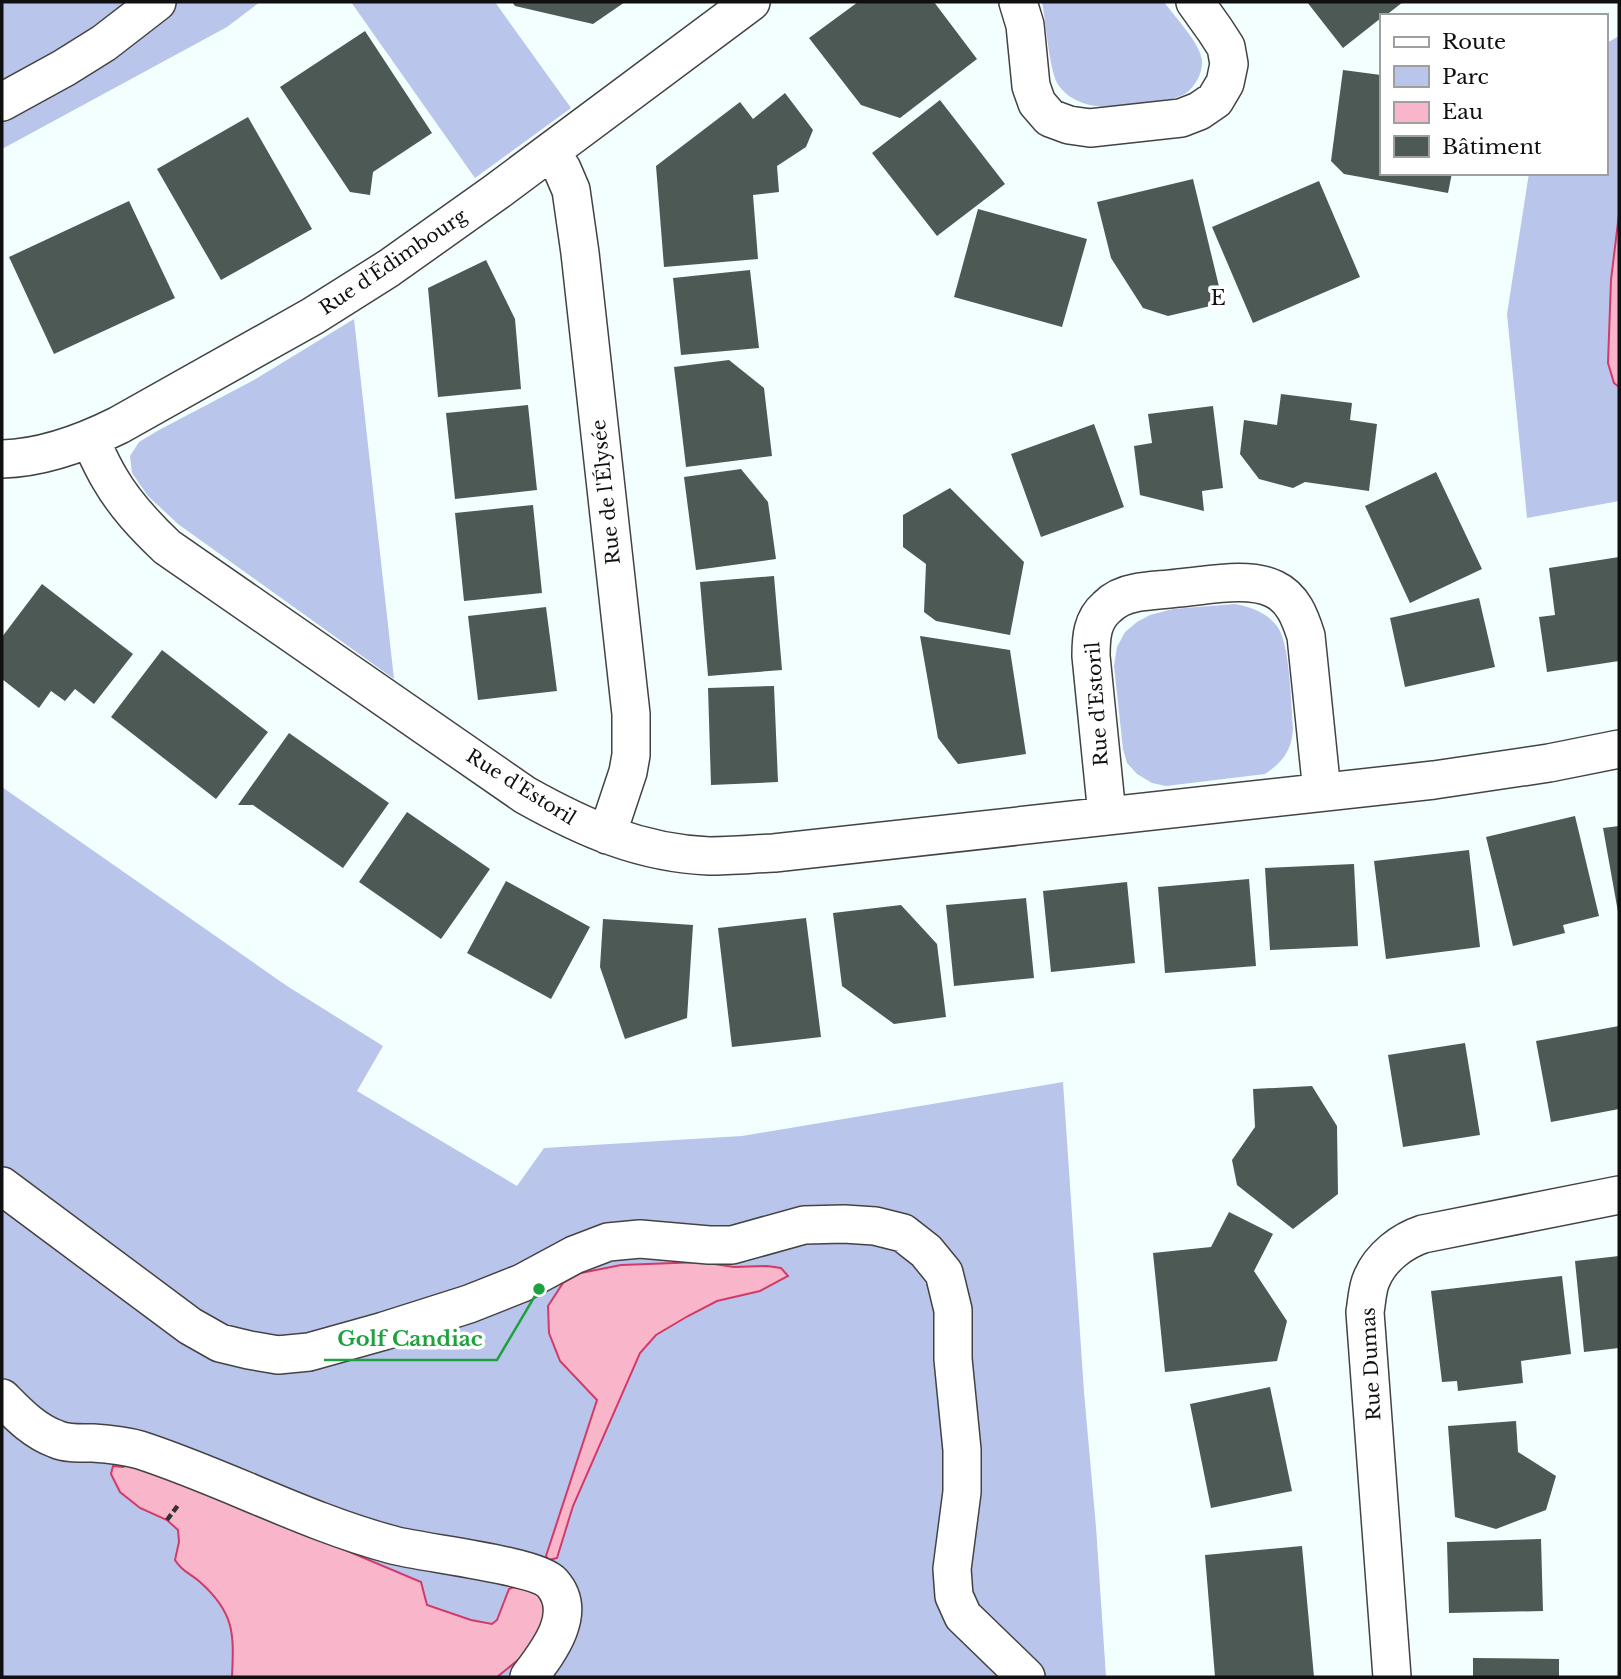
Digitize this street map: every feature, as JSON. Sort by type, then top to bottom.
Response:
[{"type":"street","points":[[2,102],[104,44],[157,2]]},
{"type":"street","name":"Rue d'Édimbourg","points":[[2,459],[50,451],[90,439],[313,316],[420,246],[751,2]]},
{"type":"street","points":[[1018,2],[1025,25],[1031,86],[1037,103],[1050,118],[1069,125],[1090,128],[1181,118],[1199,111],[1215,100],[1225,83],[1229,64],[1226,47],[1195,2]]},
{"type":"street","name":"Rue de l'Élysée","points":[[550,152],[562,169],[571,190],[582,267],[631,714],[631,755],[628,772],[607,835]]},
{"type":"street","name":"Rue d'Estoril","points":[[90,439],[110,479],[127,505],[167,547],[525,795],[569,819],[607,835],[656,850],[711,856],[774,853],[1472,775],[1619,749]]},
{"type":"street","name":"Rue d'Estoril","points":[[1107,815],[1091,634],[1097,618],[1107,607],[1120,597],[1136,592],[1231,583],[1255,584],[1273,589],[1288,599],[1300,615],[1306,636],[1322,792]]},
{"type":"street","points":[[2,1186],[191,1326],[220,1343],[278,1354],[309,1352],[469,1304],[522,1283],[574,1255],[608,1242],[640,1239],[732,1245],[804,1225],[875,1226],[903,1233],[926,1251],[944,1273],[953,1310],[953,1359],[962,1450],[962,1492],[952,1569],[954,1595],[962,1616],[1026,1677]]},
{"type":"street","name":"Rue Dumas","points":[[1392,1677],[1366,1312],[1372,1278],[1381,1263],[1395,1249],[1409,1239],[1423,1234],[1619,1195]]},
{"type":"street","points":[[2,1398],[24,1420],[58,1440],[137,1449],[336,1528],[395,1546],[530,1571],[551,1581],[560,1597],[562,1618],[553,1643],[529,1677]]},
{"type":"green space","points":[[2,2],[260,2],[227,27],[2,149]]},
{"type":"green space","points":[[351,2],[495,2],[571,108],[475,178]]},
{"type":"green space","points":[[1042,2],[1164,2],[1192,38],[1200,53],[1202,65],[1198,78],[1193,87],[1183,95],[1160,101],[1121,107],[1093,106],[1080,102],[1068,96],[1056,79],[1050,59]]},
{"type":"green space","points":[[1619,36],[1619,214],[1614,383],[1619,387],[1619,501],[1527,518],[1507,314],[1529,175],[1607,175],[1607,43]]},
{"type":"green space","points":[[354,319],[394,679],[178,524],[148,496],[132,473],[130,456],[139,442],[254,380]]},
{"type":"green space","points":[[1235,604],[1260,612],[1272,620],[1280,631],[1286,652],[1291,692],[1293,728],[1288,749],[1282,760],[1265,774],[1166,786],[1152,783],[1137,774],[1127,763],[1123,749],[1114,666],[1117,647],[1125,632],[1150,615],[1173,609]]},
{"type":"green space","points":[[2,787],[287,986],[383,1046],[357,1091],[517,1186],[544,1148],[742,1136],[1063,1082],[1106,1677],[2,1677]]},
{"type":"water","points":[[1619,214],[1619,387],[1614,383],[1608,363],[1611,280]]},
{"type":"water","points":[[701,1262],[734,1267],[781,1268],[788,1276],[760,1291],[717,1301],[688,1316],[656,1335],[640,1353],[573,1506],[557,1558],[549,1560],[546,1556],[597,1400],[560,1361],[549,1333],[548,1306],[563,1283],[581,1273],[621,1265]]},
{"type":"water","points":[[130,1464],[421,1582],[427,1605],[471,1620],[492,1624],[497,1620],[509,1589],[519,1585],[547,1597],[546,1626],[523,1656],[497,1677],[232,1677],[232,1636],[226,1614],[212,1593],[175,1560],[179,1542],[178,1530],[167,1520],[140,1508],[120,1492],[111,1474],[113,1466],[123,1467]]},
{"type":"building","points":[[512,2],[625,2],[593,24],[515,6]]},
{"type":"building","points":[[858,2],[934,2],[977,59],[900,118],[861,105],[809,38]]},
{"type":"building","points":[[1307,2],[1403,2],[1388,14],[1380,14],[1380,19],[1343,48]]},
{"type":"building","points":[[365,31],[432,133],[373,172],[370,195],[350,192],[280,87]]},
{"type":"building","points":[[1343,70],[1380,75],[1380,175],[1452,175],[1448,193],[1344,174],[1331,161]]},
{"type":"building","points":[[785,93],[813,130],[806,147],[777,166],[779,192],[753,195],[758,259],[664,267],[656,166],[740,102],[753,119]]},
{"type":"building","points":[[940,100],[1005,184],[937,236],[872,153]]},
{"type":"building","points":[[248,117],[312,229],[221,280],[157,169]]},
{"type":"building","points":[[1193,179],[1223,303],[1168,316],[1143,308],[1111,258],[1097,202]]},
{"type":"building","points":[[1319,181],[1360,277],[1253,323],[1212,227]]},
{"type":"building","points":[[129,201],[175,298],[54,354],[9,257]]},
{"type":"building","points":[[978,209],[1087,239],[1062,327],[954,297]]},
{"type":"building","points":[[486,260],[515,319],[521,389],[438,397],[428,288]]},
{"type":"building","points":[[750,270],[759,348],[681,355],[673,278]]},
{"type":"building","points":[[729,360],[764,388],[772,456],[686,467],[674,367]]},
{"type":"building","points":[[1281,394],[1352,403],[1350,420],[1377,424],[1369,491],[1305,482],[1293,488],[1259,479],[1240,454],[1244,420],[1277,425]]},
{"type":"building","points":[[528,405],[537,490],[455,499],[446,413]]},
{"type":"building","points":[[1213,406],[1223,488],[1202,491],[1204,511],[1140,495],[1134,446],[1152,443],[1148,414]]},
{"type":"building","points":[[1094,424],[1124,507],[1041,537],[1011,454]]},
{"type":"building","points":[[741,469],[768,502],[776,559],[696,570],[684,477]]},
{"type":"building","points":[[1436,472],[1482,569],[1410,603],[1365,506]]},
{"type":"building","points":[[950,488],[1024,562],[1010,635],[936,621],[924,612],[926,564],[903,547],[903,515]]},
{"type":"building","points":[[533,505],[542,593],[464,601],[455,513]]},
{"type":"building","points":[[1619,557],[1619,661],[1547,672],[1539,617],[1555,615],[1549,568]]},
{"type":"building","points":[[774,576],[782,670],[708,676],[700,582]]},
{"type":"building","points":[[42,584],[133,654],[94,704],[75,689],[65,701],[51,691],[39,708],[2,679],[2,637]]},
{"type":"building","points":[[1479,598],[1495,667],[1405,687],[1390,618]]},
{"type":"building","points":[[546,607],[557,691],[478,700],[468,616]]},
{"type":"building","points":[[920,636],[1010,650],[1026,754],[958,764],[938,738]]},
{"type":"building","points":[[162,650],[268,732],[216,799],[111,717]]},
{"type":"building","points":[[774,686],[778,782],[711,785],[708,688]]},
{"type":"building","points":[[289,733],[389,803],[343,868],[253,805],[238,805]]},
{"type":"building","points":[[407,812],[490,869],[441,939],[359,882]]},
{"type":"building","points":[[1575,816],[1599,916],[1563,925],[1565,933],[1513,946],[1486,837]]},
{"type":"building","points":[[1619,826],[1619,912],[1618,912],[1603,828]]},
{"type":"building","points":[[1469,850],[1480,947],[1386,959],[1374,861]]},
{"type":"building","points":[[1354,864],[1358,946],[1270,950],[1265,868]]},
{"type":"building","points":[[1249,879],[1256,966],[1165,973],[1158,887]]},
{"type":"building","points":[[506,881],[590,927],[551,999],[467,953]]},
{"type":"building","points":[[1127,882],[1135,963],[1051,972],[1043,891]]},
{"type":"building","points":[[1026,898],[1034,978],[954,986],[946,905]]},
{"type":"building","points":[[901,905],[937,944],[946,1017],[894,1024],[842,986],[833,913]]},
{"type":"building","points":[[806,918],[821,1037],[732,1047],[718,928]]},
{"type":"building","points":[[603,919],[693,925],[687,1018],[625,1039],[600,967]]},
{"type":"building","points":[[1619,1026],[1619,1109],[1551,1122],[1536,1041]]},
{"type":"building","points":[[1465,1043],[1480,1135],[1403,1147],[1388,1055]]},
{"type":"building","points":[[1312,1086],[1337,1126],[1338,1194],[1293,1229],[1237,1185],[1232,1160],[1255,1127],[1253,1089]]},
{"type":"building","points":[[1229,1212],[1273,1234],[1254,1271],[1287,1321],[1277,1361],[1165,1372],[1153,1253],[1211,1247]]},
{"type":"building","points":[[1619,1256],[1619,1348],[1584,1352],[1575,1261]]},
{"type":"building","points":[[1562,1276],[1571,1354],[1521,1361],[1523,1383],[1458,1391],[1457,1381],[1442,1382],[1431,1291]]},
{"type":"building","points":[[1270,1387],[1292,1491],[1211,1508],[1190,1404]]},
{"type":"building","points":[[1516,1421],[1518,1452],[1556,1476],[1546,1510],[1496,1529],[1455,1517],[1448,1426]]},
{"type":"building","points":[[1541,1539],[1543,1611],[1449,1613],[1447,1542]]},
{"type":"building","points":[[1302,1546],[1314,1677],[1215,1677],[1205,1555]]},
{"type":"building","points":[[1473,1658],[1559,1659],[1559,1677],[1473,1677]]},
{"type":"place","name":"Golf Candiac","points":[[539,1289]]},
{"type":"district","name":"E","points":[[1219,298]]}]
